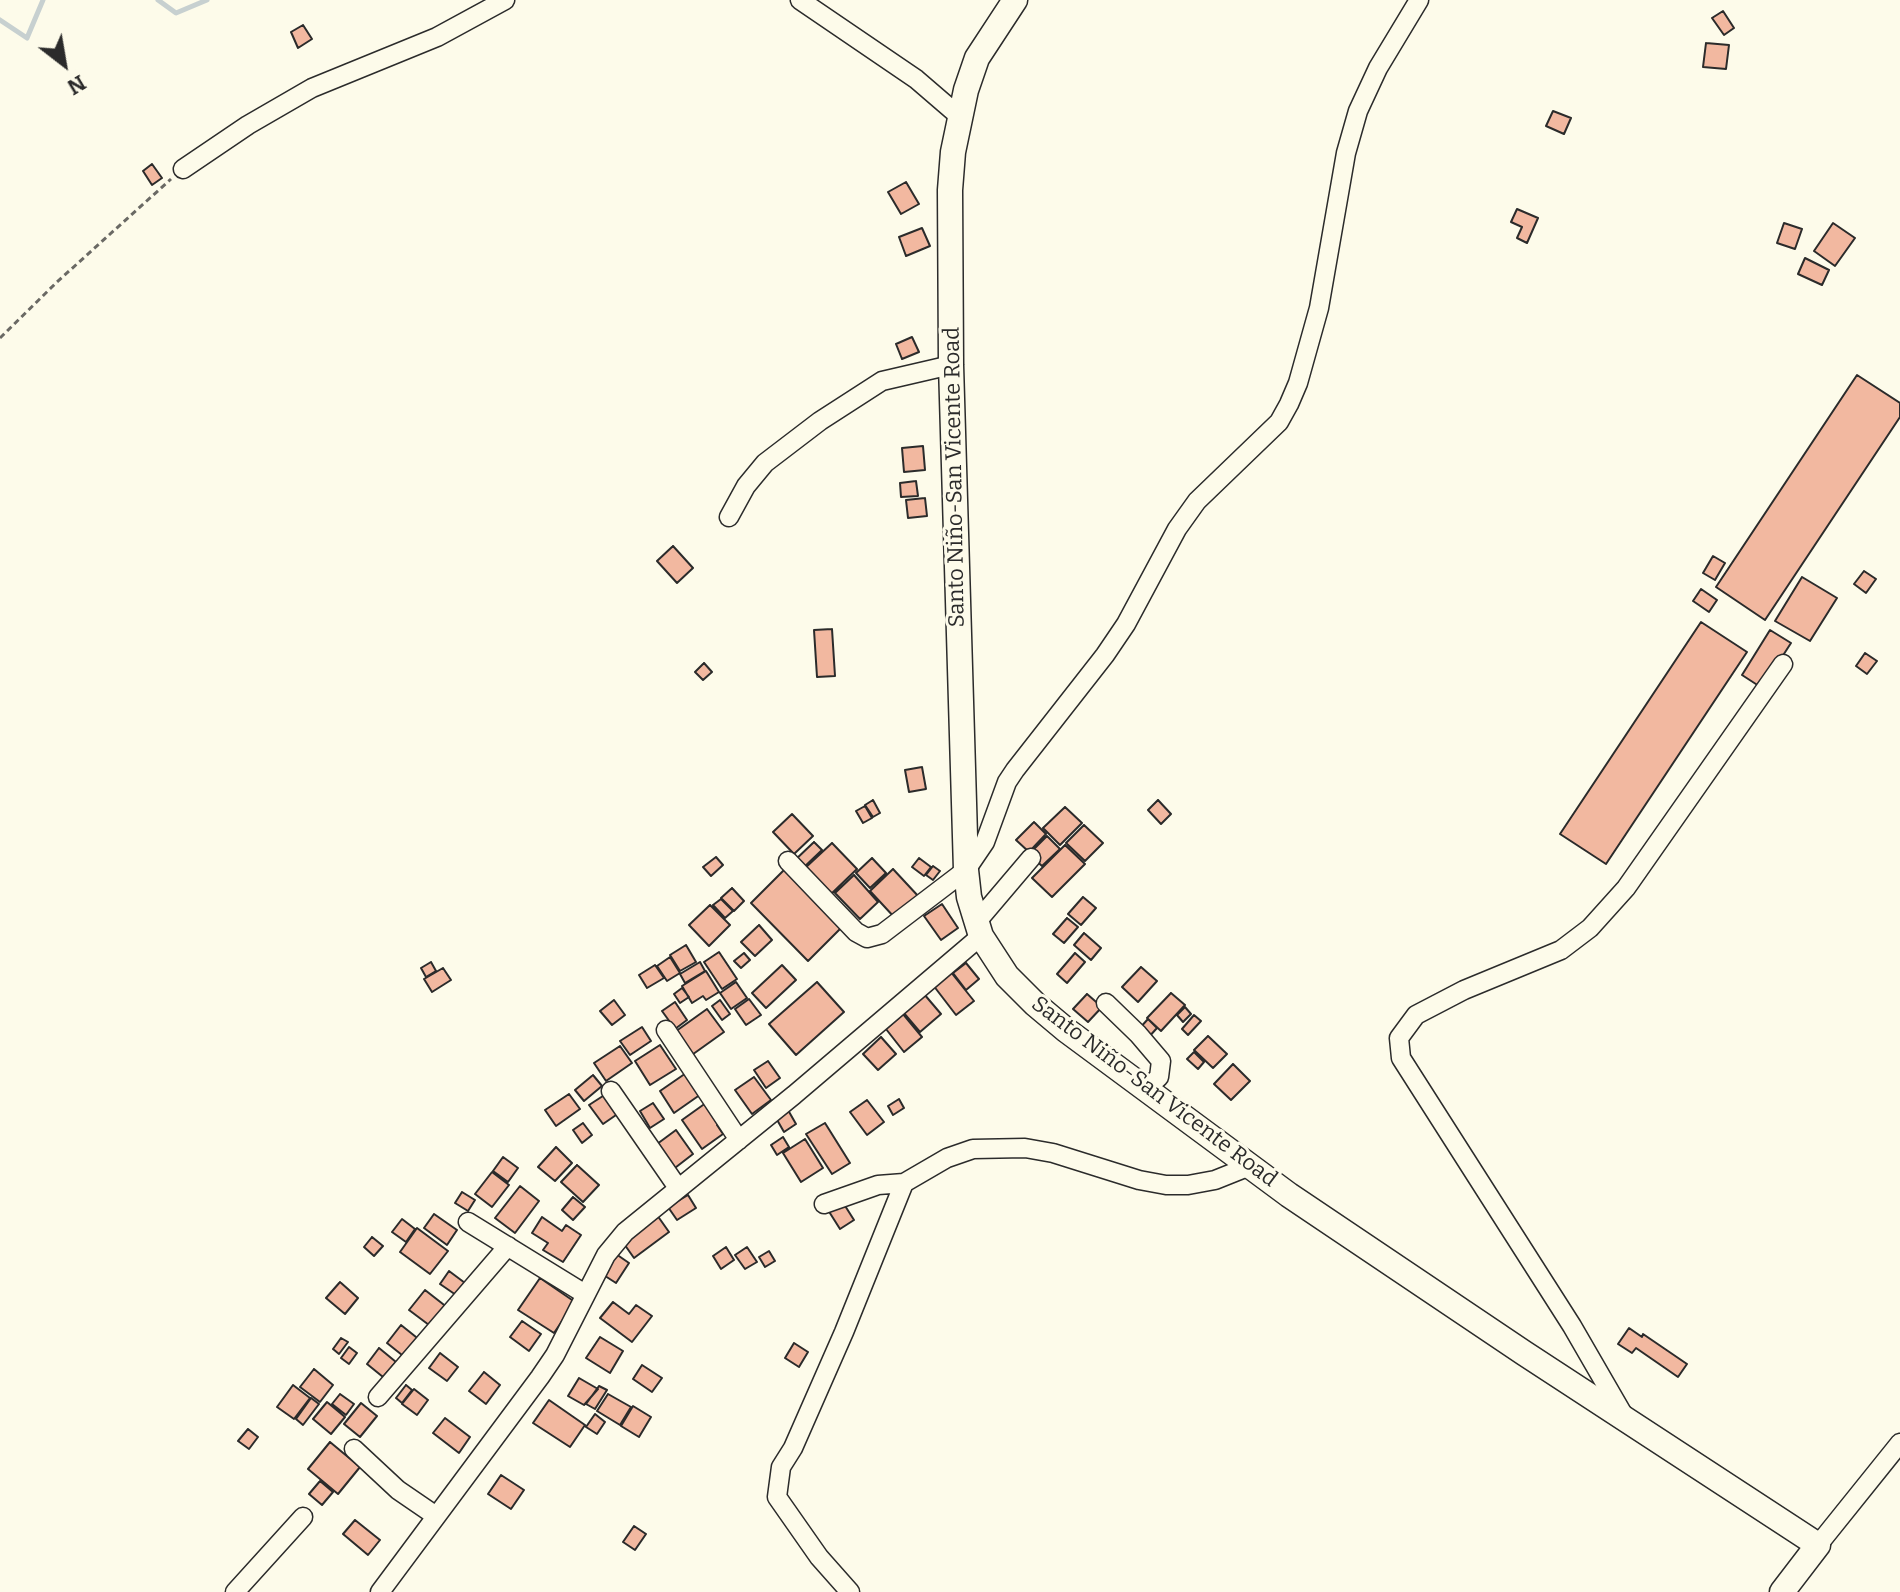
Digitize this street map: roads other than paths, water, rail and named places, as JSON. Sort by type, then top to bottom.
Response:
[{"type":"main road","name":"Santo Niño-San Vicente Road","points":[[1015,0],[977,58],[959,116],[950,190],[951,365],[966,870],[978,930],[1007,976],[1035,1004],[1289,1195],[1818,1545]]},
{"type":"main road","points":[[1782,1592],[1818,1545]]},
{"type":"street","points":[[183,169],[248,125],[312,88],[437,37],[505,0]]},
{"type":"street","points":[[800,0],[916,79],[959,116]]},
{"type":"street","points":[[788,861],[856,932],[867,938],[882,934],[966,870],[985,842],[1007,782],[1126,624],[1177,529],[1197,501],[1279,422],[1289,404],[1319,308],[1346,153],[1358,111],[1378,68],[1419,0]]},
{"type":"street","points":[[729,517],[746,486],[765,463],[820,421],[882,381],[951,365]]},
{"type":"street","points":[[1625,1417],[1572,1326],[1401,1058],[1399,1038],[1416,1015],[1464,990],[1561,950],[1590,928],[1626,888],[1783,664]]},
{"type":"street","points":[[380,1592],[555,1355],[606,1255],[625,1232],[739,1140],[978,930],[1002,889],[1031,858]]},
{"type":"street","points":[[1106,1003],[1161,1061],[1159,1077],[1146,1089]]},
{"type":"street","points":[[666,1030],[739,1140]]},
{"type":"street","points":[[611,1091],[678,1188]]},
{"type":"street","points":[[824,1204],[878,1185],[904,1183],[947,1158],[973,1149],[1025,1148],[1053,1153],[1139,1180],[1166,1185],[1215,1180],[1250,1166]]},
{"type":"street","points":[[850,1592],[819,1557],[777,1497],[781,1467],[793,1448],[839,1345],[904,1183]]},
{"type":"street","points":[[468,1222],[585,1294]]},
{"type":"street","points":[[378,1397],[508,1246]]},
{"type":"street","points":[[1818,1545],[1900,1443]]},
{"type":"street","points":[[354,1449],[398,1490],[436,1516]]},
{"type":"street","points":[[235,1592],[303,1517]]},
{"type":"waterway","points":[[0,20],[27,38],[43,0]]},
{"type":"waterway","points":[[158,0],[176,13],[207,0]]}]
